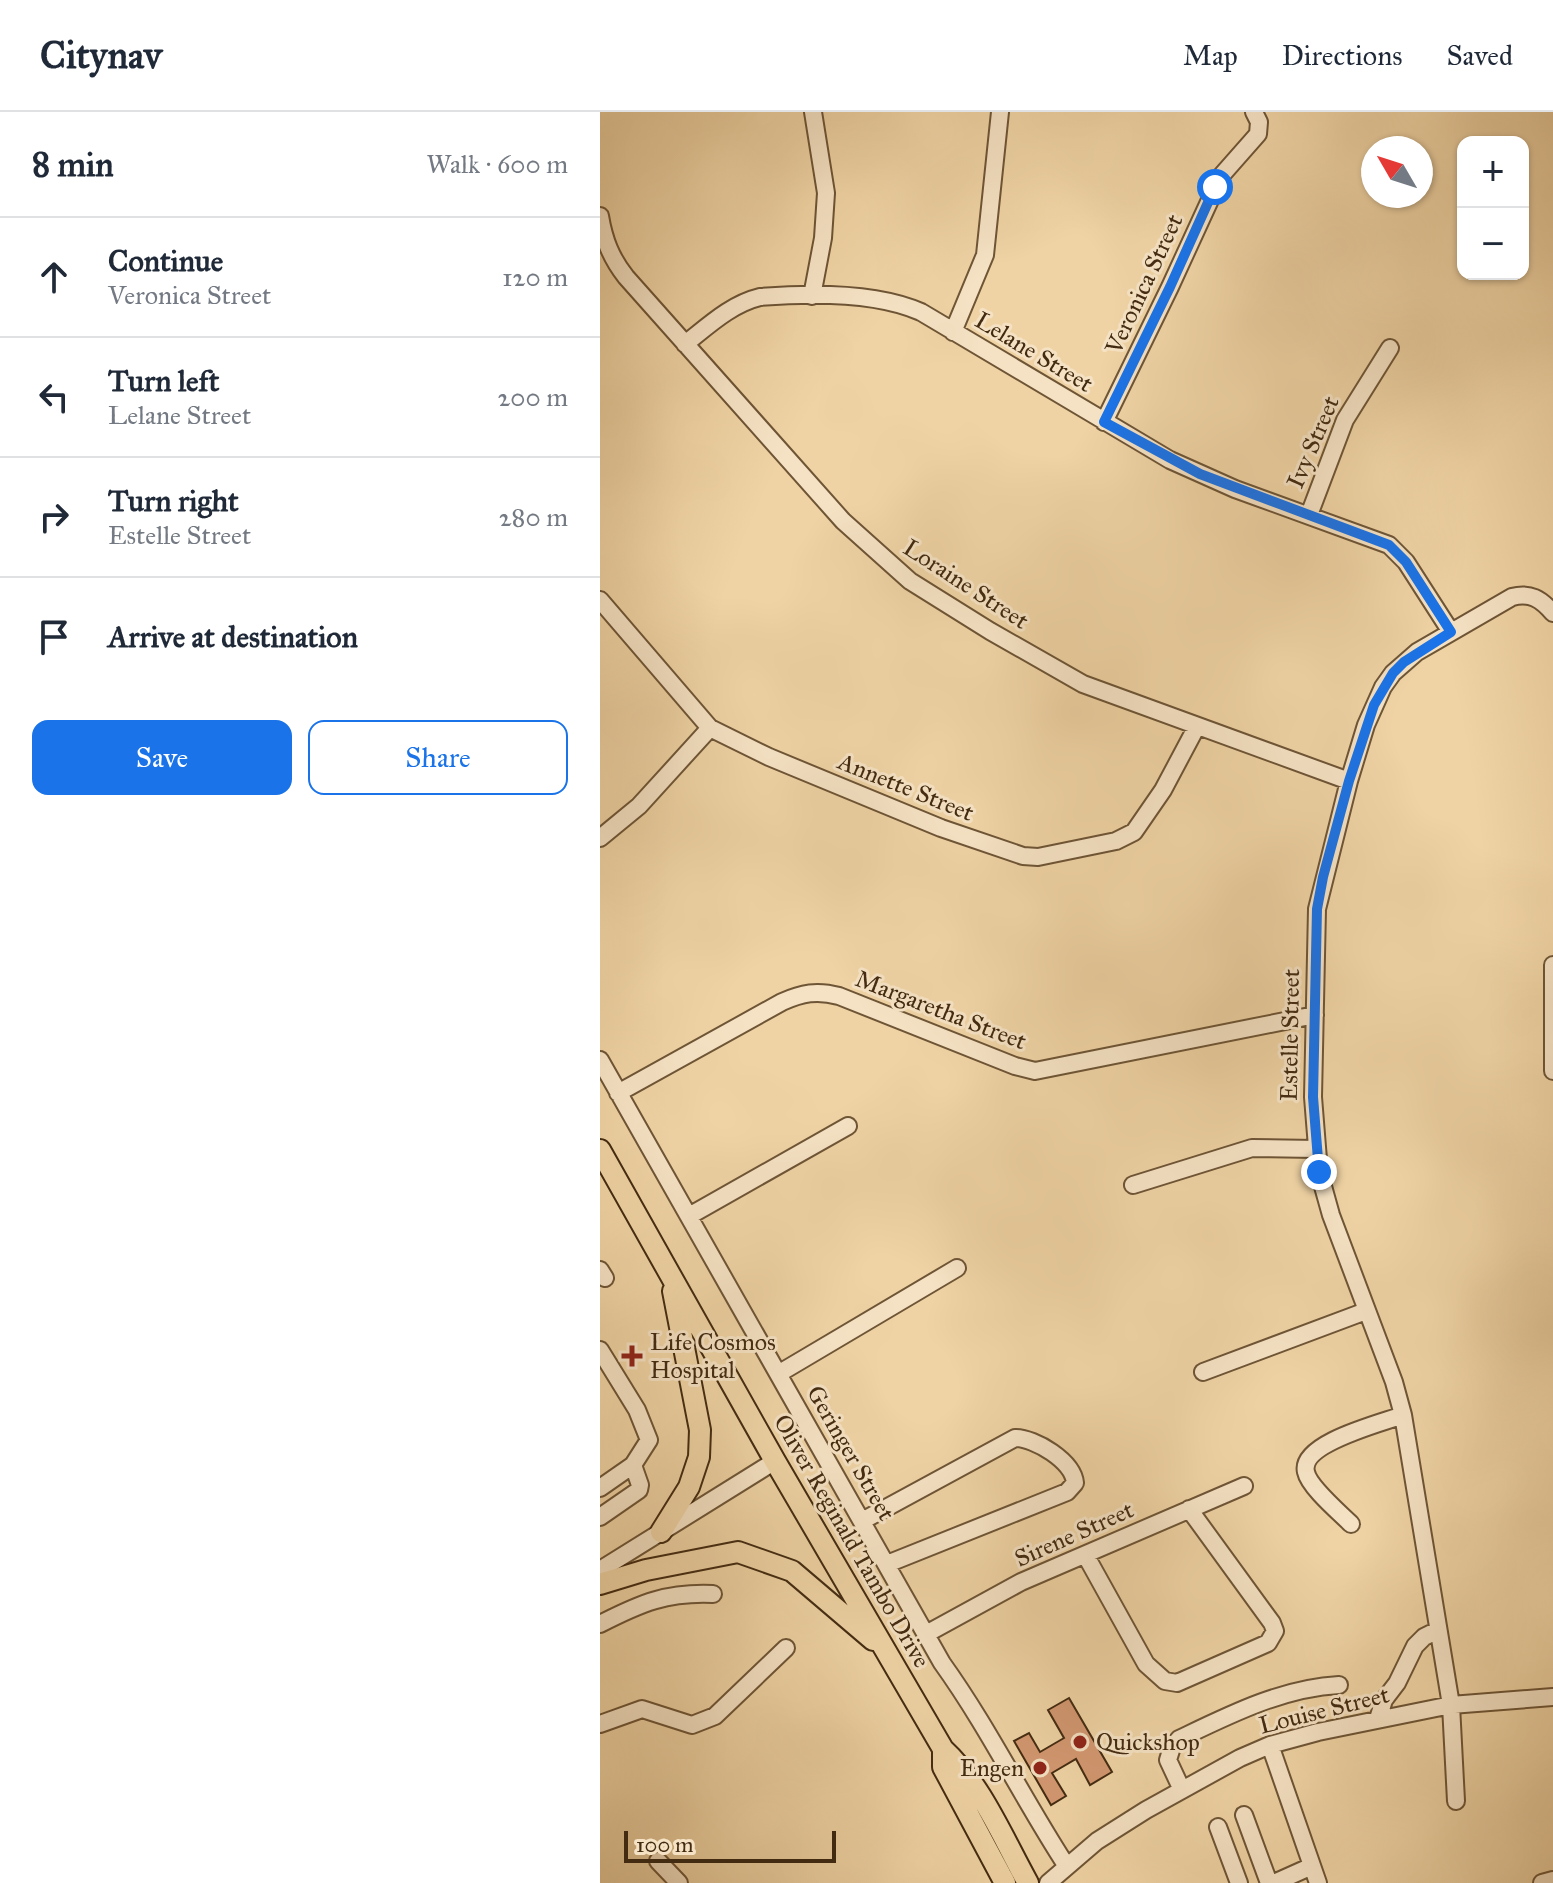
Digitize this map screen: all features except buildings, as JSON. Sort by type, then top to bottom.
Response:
[{"type":"main road","name":"Oliver Reginald Tambo Drive","points":[[600,1150],[775,1461],[943,1749],[977,1792],[1028,1883]]},
{"type":"main road","points":[[661,1532],[689,1487],[699,1457],[700,1430],[670,1276]]},
{"type":"main road","points":[[600,1584],[646,1570],[738,1552],[792,1571],[886,1650]]},
{"type":"main road","name":"Oliver Reginald Tambo Drive","points":[[943,1749],[943,1767],[1005,1883]]},
{"type":"street","points":[[812,296],[826,202],[813,112]]},
{"type":"street","points":[[953,332],[985,255],[1000,112]]},
{"type":"street","name":"Veronica Street","points":[[1104,422],[1221,176],[1259,129],[1254,112]]},
{"type":"street","name":"Loraine Street","points":[[600,216],[614,261],[843,521],[910,581],[1083,684],[1349,781]]},
{"type":"street","name":"Lelane Street","points":[[685,344],[748,300],[775,295],[871,298],[903,304],[1104,422],[1200,474],[1389,545],[1406,562],[1451,632]]},
{"type":"street","name":"Ivy Street","points":[[1309,515],[1345,420],[1390,348]]},
{"type":"street","name":"Estelle Street","points":[[1456,1801],[1451,1705],[1403,1415],[1394,1382],[1323,1192],[1316,1149],[1313,1097],[1317,909],[1349,781],[1370,715],[1393,673],[1417,652],[1512,597],[1523,594],[1534,597],[1553,613]]},
{"type":"street","name":"Annette Street","points":[[600,600],[710,728],[769,757],[1010,853],[1038,857],[1116,841],[1134,832],[1163,790],[1197,726]]},
{"type":"street","points":[[600,838],[639,806],[710,728]]},
{"type":"street","points":[[1553,965],[1553,1071]]},
{"type":"street","name":"Margaretha Street","points":[[618,1093],[782,1002],[811,992],[839,996],[1015,1066],[1035,1071],[1315,1015]]},
{"type":"street","name":"Geringer Street","points":[[600,1060],[942,1663],[970,1701],[1011,1777],[1066,1865]]},
{"type":"street","points":[[689,1216],[848,1126]]},
{"type":"street","points":[[1133,1185],[1252,1148],[1316,1149]]},
{"type":"street","points":[[778,1374],[957,1268]]},
{"type":"street","points":[[1203,1372],[1366,1311]]},
{"type":"street","points":[[600,1350],[648,1433],[647,1447],[633,1465],[600,1488]]},
{"type":"street","points":[[1351,1524],[1311,1482],[1305,1471],[1306,1461],[1313,1451],[1329,1442],[1403,1415]]},
{"type":"street","points":[[862,1521],[1015,1438],[1035,1443],[1074,1474],[1075,1483],[1067,1492],[887,1564]]},
{"type":"street","points":[[600,1570],[775,1461]]},
{"type":"street","points":[[600,1517],[639,1490],[633,1465]]},
{"type":"street","name":"Sirene Street","points":[[926,1634],[1021,1582],[1244,1486]]},
{"type":"street","points":[[1086,1556],[1146,1664],[1165,1681],[1177,1683],[1268,1643],[1275,1631],[1272,1623],[1189,1509]]},
{"type":"street","points":[[600,1624],[655,1598],[689,1593],[713,1594]]},
{"type":"street","points":[[1378,1719],[1384,1700],[1397,1683],[1415,1646],[1438,1630]]},
{"type":"street","points":[[600,1724],[642,1709],[692,1725],[715,1716],[786,1648]]},
{"type":"street","points":[[1182,1790],[1168,1760],[1172,1747],[1179,1739],[1278,1697],[1315,1686],[1339,1685]]},
{"type":"street","name":"Louise Street","points":[[1048,1883],[1097,1841],[1182,1790],[1270,1745],[1308,1734],[1451,1705],[1553,1697]]},
{"type":"street","points":[[1270,1745],[1318,1883]]},
{"type":"street","points":[[1244,1815],[1272,1883],[1312,1866]]},
{"type":"street","points":[[1218,1827],[1239,1883]]},
{"type":"street","points":[[658,1861],[679,1883]]},
{"type":"street","points":[[1542,1883],[1553,1880]]},
{"type":"place","name":"Life Cosmos Hospital","points":[[632,1356]]},
{"type":"place","name":"Quickshop","points":[[1080,1742]]},
{"type":"place","name":"Engen","points":[[1040,1768]]},
{"type":"route","points":[[1215,187],[1104,422],[1200,474],[1389,545],[1406,562],[1451,632],[1404,662],[1383,687],[1366,725],[1323,877],[1317,909],[1313,1097],[1319,1172]]}]
